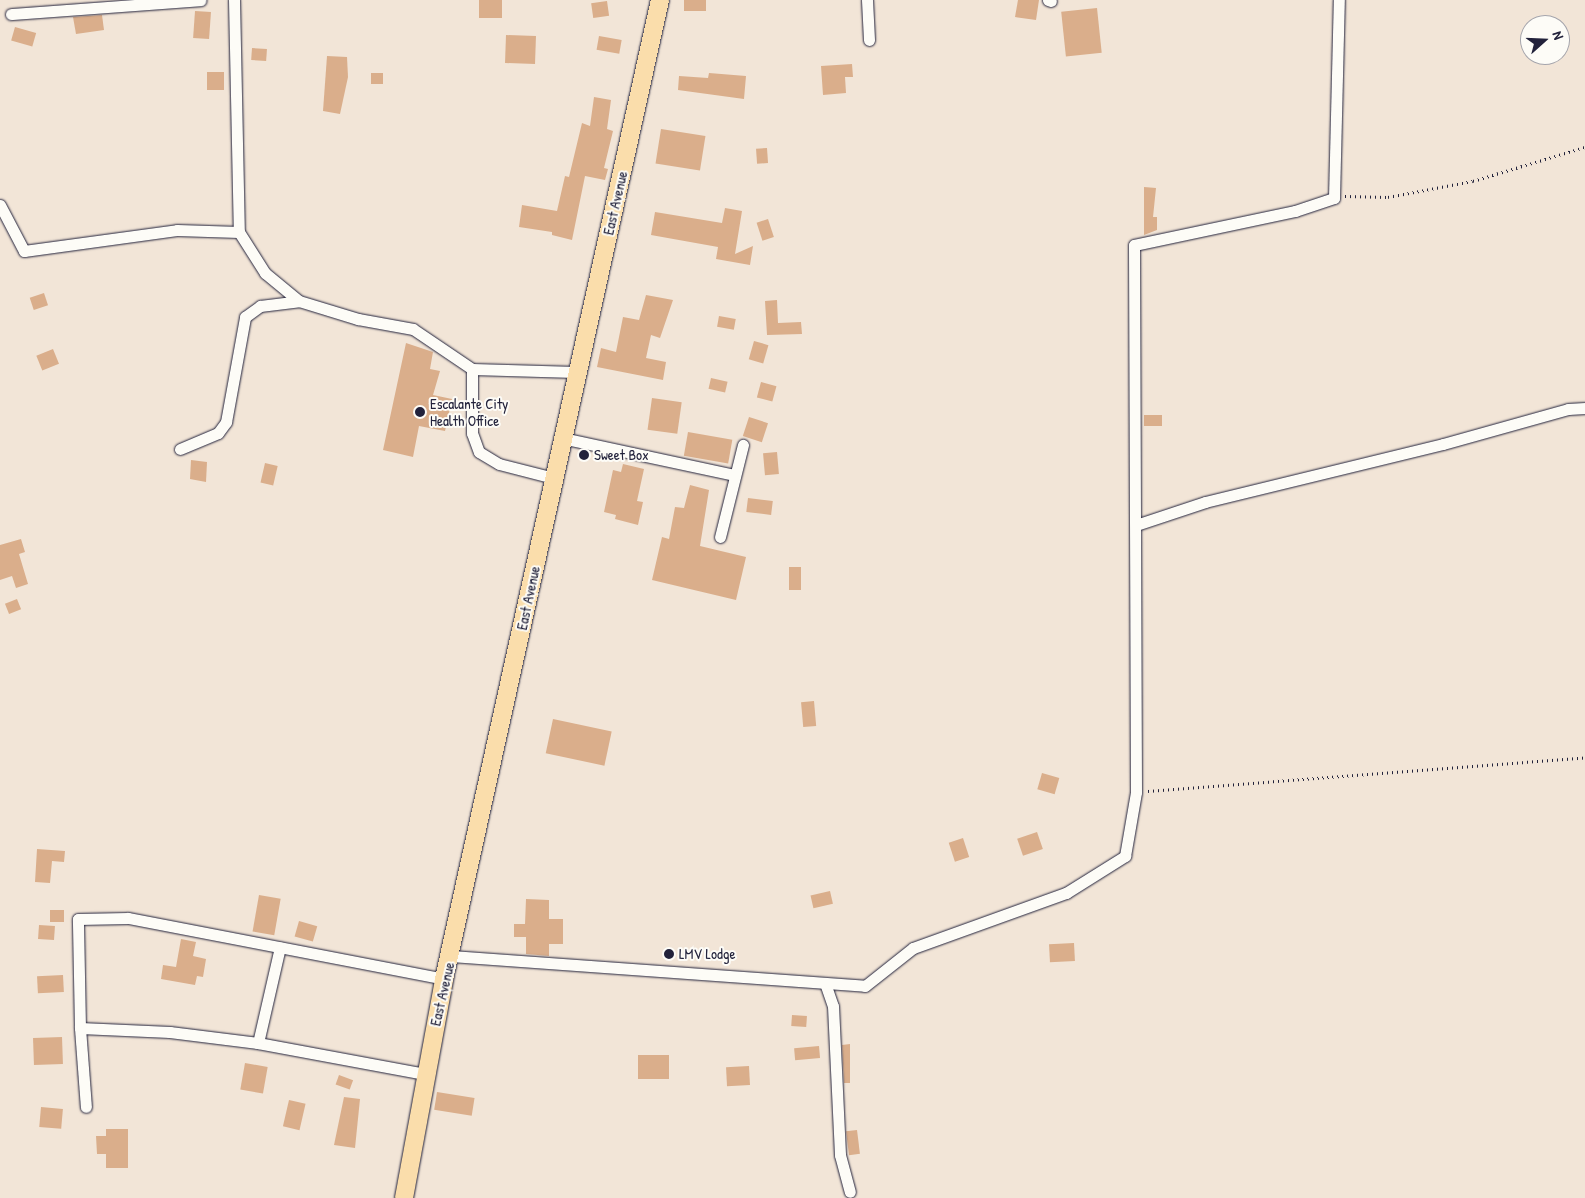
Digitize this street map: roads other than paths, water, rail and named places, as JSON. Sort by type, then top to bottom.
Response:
[{"type":"main road","name":"East Avenue","points":[[404,1198],[444,979],[451,956],[576,372],[660,0]]},
{"type":"street","points":[[11,14],[200,0]]},
{"type":"street","points":[[234,0],[239,232],[264,273],[299,301],[358,319],[413,329],[472,369],[576,372]]},
{"type":"street","points":[[866,0],[869,40]]},
{"type":"street","points":[[451,956],[865,986],[913,948],[1066,893],[1125,856],[1136,792],[1134,246],[1295,211],[1334,198],[1339,0]]},
{"type":"street","points":[[0,205],[24,250],[177,230],[239,232]]},
{"type":"street","points":[[180,449],[218,433],[226,422],[245,317],[260,306],[299,301]]},
{"type":"street","points":[[472,369],[472,433],[479,452],[499,464],[554,478]]},
{"type":"street","points":[[1136,525],[1205,502],[1443,444],[1568,409],[1585,408]]},
{"type":"street","points":[[562,438],[736,475]]},
{"type":"street","points":[[720,537],[743,445]]},
{"type":"street","points":[[86,1107],[80,1028],[78,919],[128,918],[444,979]]},
{"type":"street","points":[[258,1043],[280,947]]},
{"type":"street","points":[[825,984],[832,1006],[840,1155],[850,1192]]},
{"type":"street","points":[[80,1028],[170,1032],[258,1043],[426,1074]]},
{"type":"place","name":"Escalante City Health Office","points":[[420,412]]},
{"type":"place","name":"Sweet Box","points":[[584,455]]},
{"type":"place","name":"LMV Lodge","points":[[669,954]]}]
